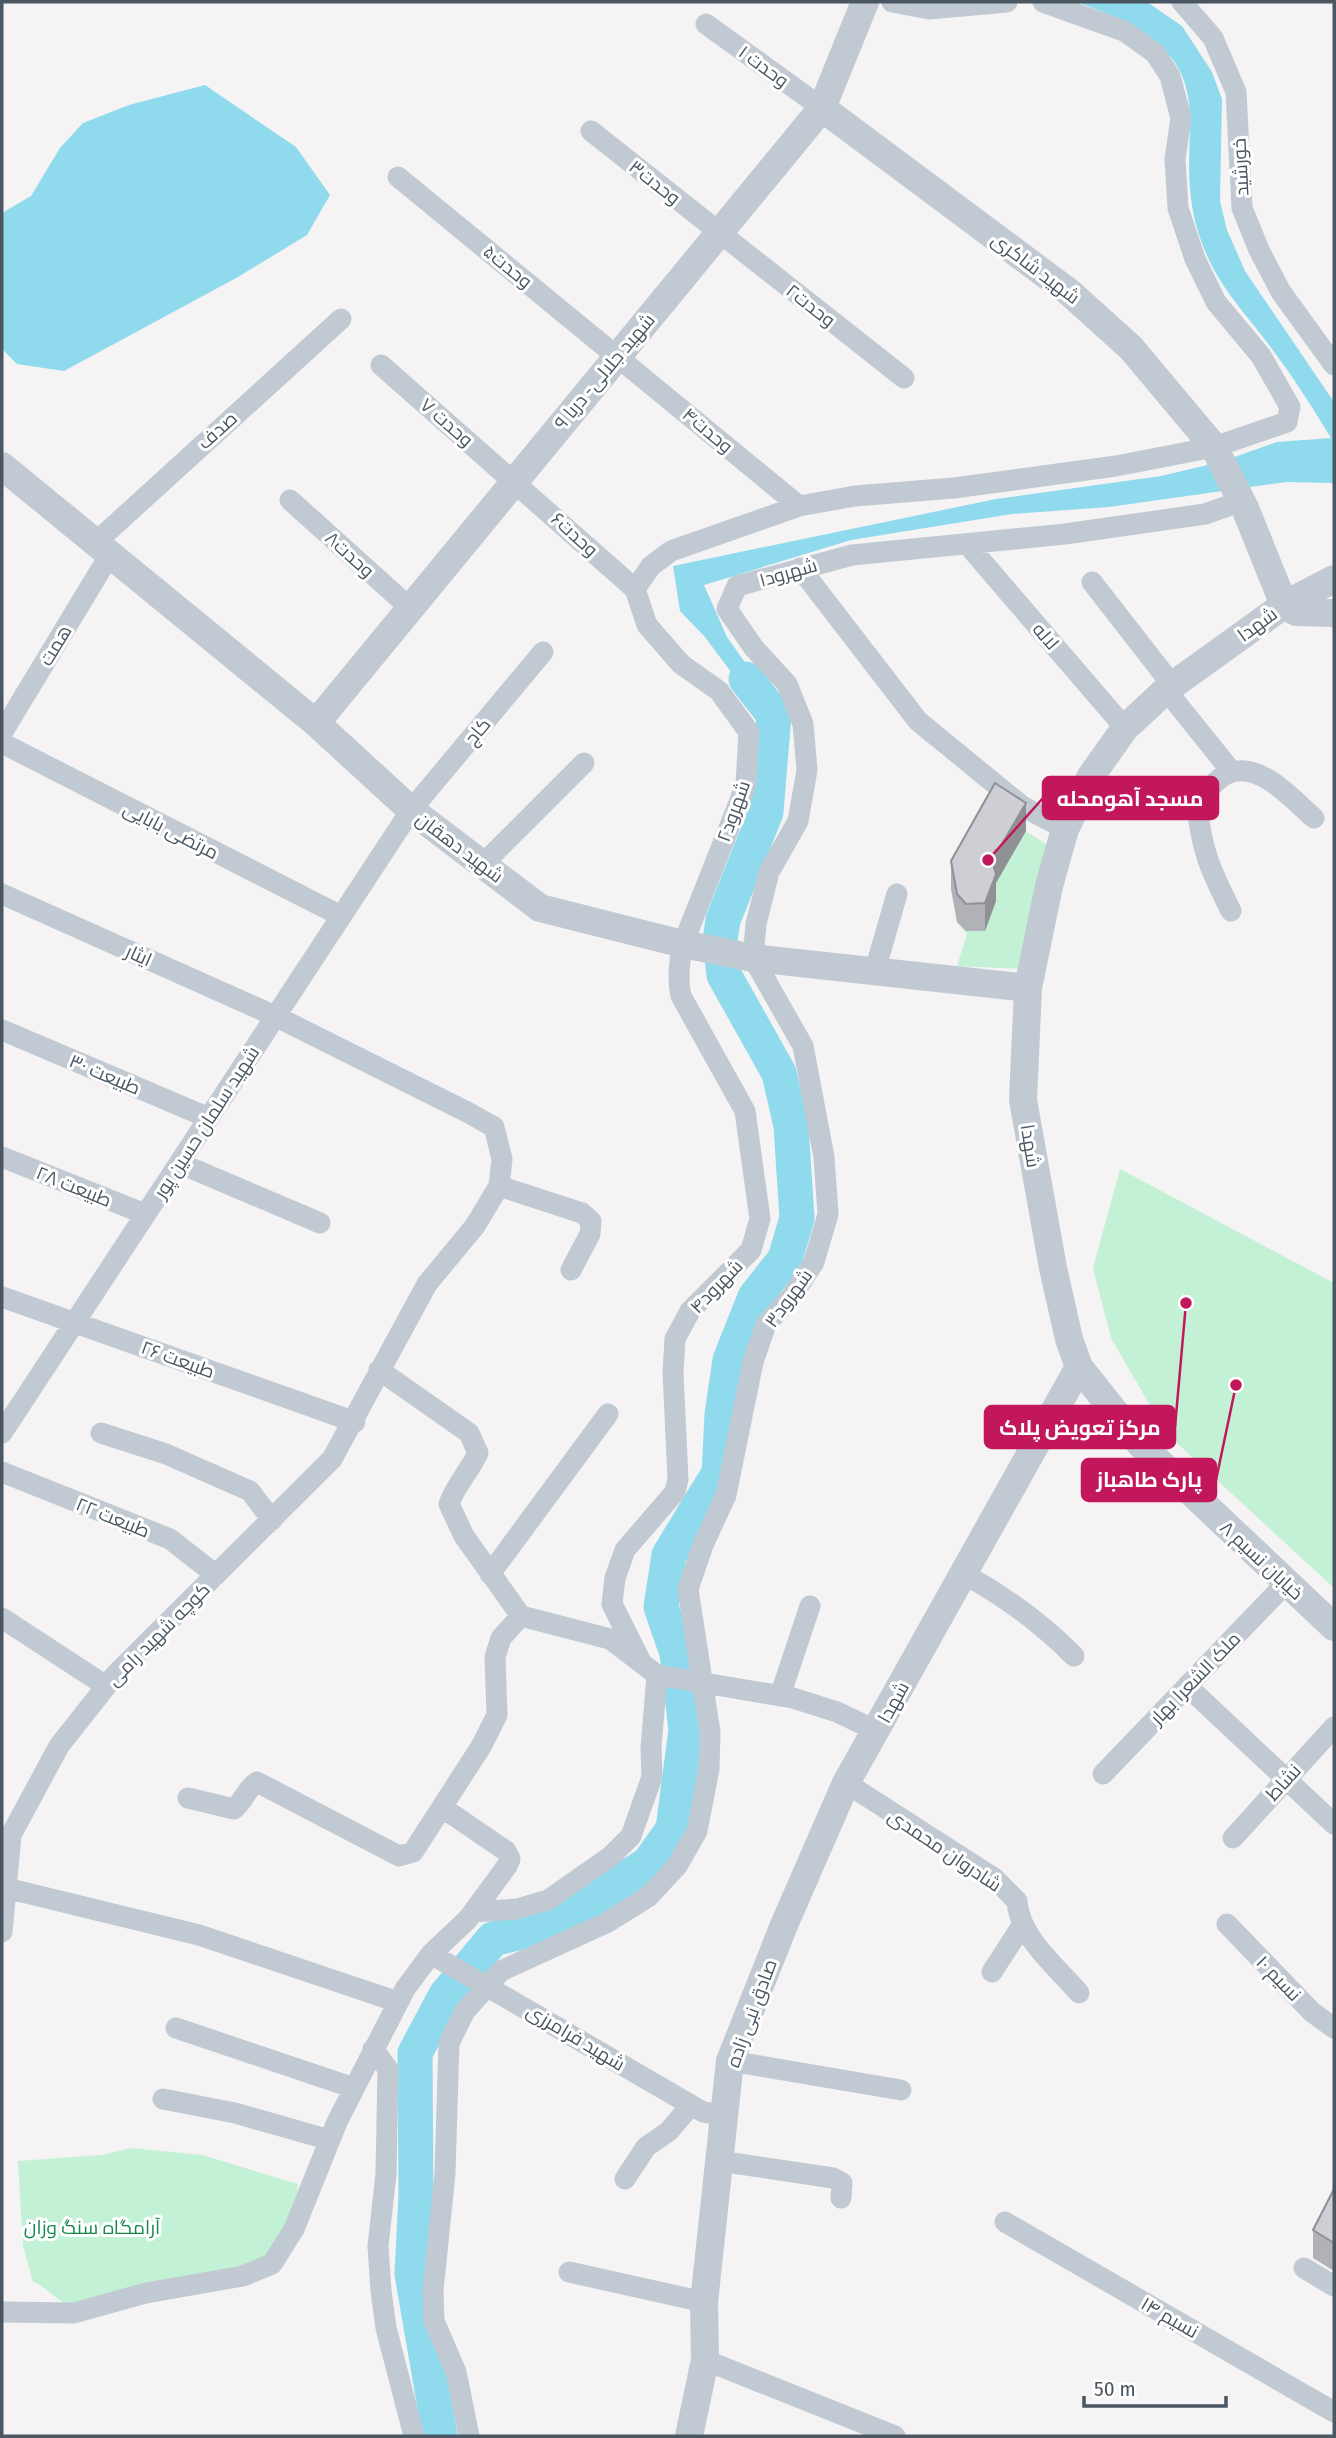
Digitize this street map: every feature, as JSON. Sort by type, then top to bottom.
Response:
[{"type":"street","name":"شهید جلالی- دریا ۹","points":[[316,723],[822,108],[865,2]]},
{"type":"street","points":[[892,2],[929,9],[1007,2]]},
{"type":"street","points":[[635,589],[651,566],[671,551],[799,506],[855,496],[954,488],[1217,453],[1281,426],[1291,415],[1290,407],[1261,356],[1216,302],[1195,259],[1178,208],[1175,159],[1181,118],[1170,76],[1155,53],[1124,32],[1043,2]]},
{"type":"street","name":"خورشید","points":[[1182,2],[1213,38],[1236,92],[1242,208],[1259,250],[1281,292],[1334,365]]},
{"type":"street","name":"وحدت ۱","points":[[706,24],[822,108]]},
{"type":"street","name":"شهید شاکری","points":[[822,108],[1069,292],[1131,348],[1187,410],[1217,453],[1243,505],[1284,604]]},
{"type":"street","name":"وحدت۳","points":[[591,131],[719,232]]},
{"type":"street","name":"وحدت۵","points":[[398,177],[617,355]]},
{"type":"street","name":"وحدت۲","points":[[719,232],[904,378]]},
{"type":"street","name":"صدف","points":[[102,549],[341,319]]},
{"type":"street","name":"وحدت۴","points":[[617,355],[799,506]]},
{"type":"street","name":"وحدت ۷","points":[[381,365],[514,480]]},
{"type":"street","name":"شهید دهقان","points":[[2,466],[316,723],[411,810],[540,908],[683,944],[753,958],[1028,988]]},
{"type":"street","name":"وحدت۶","points":[[514,480],[635,589]]},
{"type":"street","name":"وحدت۸","points":[[290,500],[410,608]]},
{"type":"street","name":"شهرود۱","points":[[753,958],[756,924],[769,872],[798,821],[807,770],[803,724],[787,684],[754,648],[726,609],[737,586],[852,555],[967,544],[1205,514],[1243,505]]},
{"type":"street","name":"لاله","points":[[967,544],[1125,728]]},
{"type":"street","name":"همت","points":[[2,733],[102,549]]},
{"type":"street","points":[[800,568],[918,721],[1022,806],[1065,828]]},
{"type":"street","name":"شهدا","points":[[877,1731],[1079,1367],[1069,1339],[1056,1279],[1025,1113],[1024,1034],[1028,988],[1049,886],[1065,828],[1091,776],[1125,728],[1169,688],[1284,604],[1334,579]]},
{"type":"street","points":[[1092,582],[1232,772]]},
{"type":"street","name":"شهرود۲","points":[[635,589],[647,625],[681,664],[719,691],[749,732],[746,785],[683,944]]},
{"type":"street","points":[[1284,604],[1296,612],[1334,613]]},
{"type":"street","name":"کاج","points":[[411,810],[543,652]]},
{"type":"street","name":"مرتضی بابایی","points":[[2,743],[341,916]]},
{"type":"street","points":[[483,864],[584,763]]},
{"type":"street","points":[[1231,911],[1206,861],[1197,804],[1213,784],[1232,772],[1254,771],[1287,794],[1314,818]]},
{"type":"street","name":"شهید سلمان حسین پور","points":[[2,1433],[411,810]]},
{"type":"street","name":"ایثار","points":[[2,894],[275,1016],[494,1127],[502,1159],[499,1186]]},
{"type":"street","points":[[875,970],[897,894]]},
{"type":"street","name":"شهرود۴","points":[[649,1668],[612,1604],[612,1591],[625,1550],[675,1492],[678,1479],[673,1373],[675,1339],[690,1311],[751,1250],[760,1219],[745,1111],[681,996],[678,964],[683,944]]},
{"type":"street","name":"شهرود۳","points":[[469,2436],[456,2372],[434,2321],[433,2291],[443,2212],[449,2043],[465,2011],[485,1985],[501,1971],[522,1959],[606,1923],[648,1897],[677,1866],[697,1831],[705,1802],[710,1732],[688,1589],[703,1545],[726,1495],[753,1362],[766,1324],[792,1296],[814,1262],[828,1214],[824,1157],[803,1046],[753,958]]},
{"type":"street","name":"طبیعت ۳۰","points":[[2,1030],[209,1118]]},
{"type":"street","name":"طبیعت ۲۸","points":[[2,1157],[145,1214]]},
{"type":"street","points":[[179,1163],[320,1223]]},
{"type":"street","points":[[499,1186],[582,1213],[591,1221],[590,1234],[571,1270]]},
{"type":"street","name":"کوچه شهید رامی","points":[[2,1932],[6,1888],[6,1833],[59,1746],[106,1686],[332,1459],[355,1422],[379,1370],[427,1284],[475,1226],[499,1186]]},
{"type":"street","name":"طبیعت ۲۶","points":[[2,1297],[355,1422]]},
{"type":"street","name":"خیابان نسیم ۸","points":[[1079,1367],[1141,1445],[1334,1627]]},
{"type":"street","points":[[379,1370],[469,1433],[478,1453],[469,1472],[454,1487],[449,1504],[464,1536],[521,1616],[610,1639],[649,1668],[704,1685],[780,1696],[837,1712],[877,1731]]},
{"type":"street","points":[[490,1574],[608,1414]]},
{"type":"street","points":[[101,1433],[166,1454],[250,1490],[272,1520]]},
{"type":"street","name":"طبیعت ۲۲","points":[[2,1472],[170,1539],[216,1575]]},
{"type":"street","points":[[964,1574],[1003,1595],[1042,1624],[1074,1657]]},
{"type":"street","name":"ملک الشعرا بهار","points":[[1103,1774],[1286,1583]]},
{"type":"street","points":[[780,1696],[810,1606]]},
{"type":"street","points":[[188,1798],[234,1809],[249,1787],[257,1782],[399,1856],[413,1852],[443,1808],[497,1715],[495,1657],[501,1638],[521,1616]]},
{"type":"street","points":[[2,1618],[106,1686]]},
{"type":"street","points":[[474,1912],[517,1909],[548,1900],[611,1856],[631,1836],[652,1777],[649,1668]]},
{"type":"street","points":[[1187,1686],[1334,1825]]},
{"type":"street","name":"نشاط","points":[[1233,1838],[1334,1727]]},
{"type":"street","name":"صادق نبی زاده","points":[[689,2436],[705,2360],[704,2302],[730,2061],[784,1925],[846,1783],[877,1731]]},
{"type":"street","name":"شادروان محمدی","points":[[846,1783],[912,1829],[994,1878],[1017,1901],[1023,1924],[1079,1993]]},
{"type":"street","points":[[2,2312],[74,2313],[145,2293],[243,2276],[272,2264],[293,2229],[354,2088],[398,2002],[431,1954],[474,1912],[510,1858],[506,1851],[443,1808]]},
{"type":"street","points":[[6,1888],[199,1935],[398,2002]]},
{"type":"street","points":[[992,1972],[1023,1924]]},
{"type":"street","name":"نسیم ۱۰","points":[[1227,1924],[1312,2012],[1334,2028]]},
{"type":"street","name":"شهید فرامرزی","points":[[431,1954],[703,2112],[723,2115]]},
{"type":"street","points":[[176,2028],[354,2088]]},
{"type":"street","points":[[373,2049],[388,2069],[386,2174],[378,2246],[381,2291],[386,2328],[414,2436]]},
{"type":"street","points":[[730,2061],[901,2090]]},
{"type":"street","points":[[163,2099],[195,2103],[330,2140]]},
{"type":"street","points":[[625,2179],[646,2147],[669,2131],[691,2105]]},
{"type":"street","points":[[719,2161],[833,2178],[842,2183],[841,2198]]},
{"type":"street","name":"نسیم ۱۴","points":[[1005,2222],[1334,2412]]},
{"type":"street","points":[[1304,2267],[1334,2286]]},
{"type":"street","points":[[569,2272],[704,2302]]},
{"type":"street","points":[[705,2360],[894,2436]]},
{"type":"green space","points":[[995,811],[1052,848],[1022,969],[957,966],[967,934],[957,922],[951,889]]},
{"type":"green space","points":[[1120,1169],[1334,1283],[1334,1588],[1166,1433],[1111,1338],[1093,1268]]},
{"type":"green space","name":"آرامگاه سنگ وزان","points":[[131,2148],[202,2155],[298,2184],[290,2218],[280,2238],[256,2263],[70,2305],[64,2303],[33,2282],[23,2246],[18,2161],[102,2155]]},
{"type":"water","points":[[1076,2],[1147,2],[1182,26],[1212,72],[1222,99],[1220,201],[1227,230],[1245,271],[1334,402],[1334,483],[1286,482],[1109,507],[1012,514],[851,540],[704,585],[727,637],[783,716],[763,715],[705,637],[680,611],[673,566],[996,499],[1161,476],[1220,462],[1277,442],[1331,438],[1210,262],[1194,217],[1189,177],[1190,109],[1184,79],[1166,52],[1132,26]]},
{"type":"water","points":[[205,85],[296,147],[330,195],[307,235],[238,277],[64,371],[17,364],[2,349],[2,213],[31,196],[60,148],[83,123],[129,105]]},
{"type":"building","points":[[995,783],[1026,803],[992,861],[996,874],[985,903],[966,904],[957,894],[951,861]]},
{"type":"building","points":[[1334,2189],[1334,2243],[1313,2230]]},
{"type":"waterway","points":[[440,2436],[412,2274],[416,2195],[415,2053],[446,1995],[493,1939],[542,1927],[602,1894],[649,1863],[673,1829],[686,1730],[677,1653],[661,1607],[669,1555],[719,1473],[722,1415],[730,1360],[755,1297],[785,1259],[797,1218],[791,1126],[779,1073],[724,975],[720,940],[723,920],[766,812],[774,715],[746,679]]},
{"type":"place","name":"مسجد آهومحله","points":[[988,860]]},
{"type":"place","name":"مرکز تعویض پلاک","points":[[1186,1303]]},
{"type":"place","name":"پارک طاهباز","points":[[1236,1385]]}]
